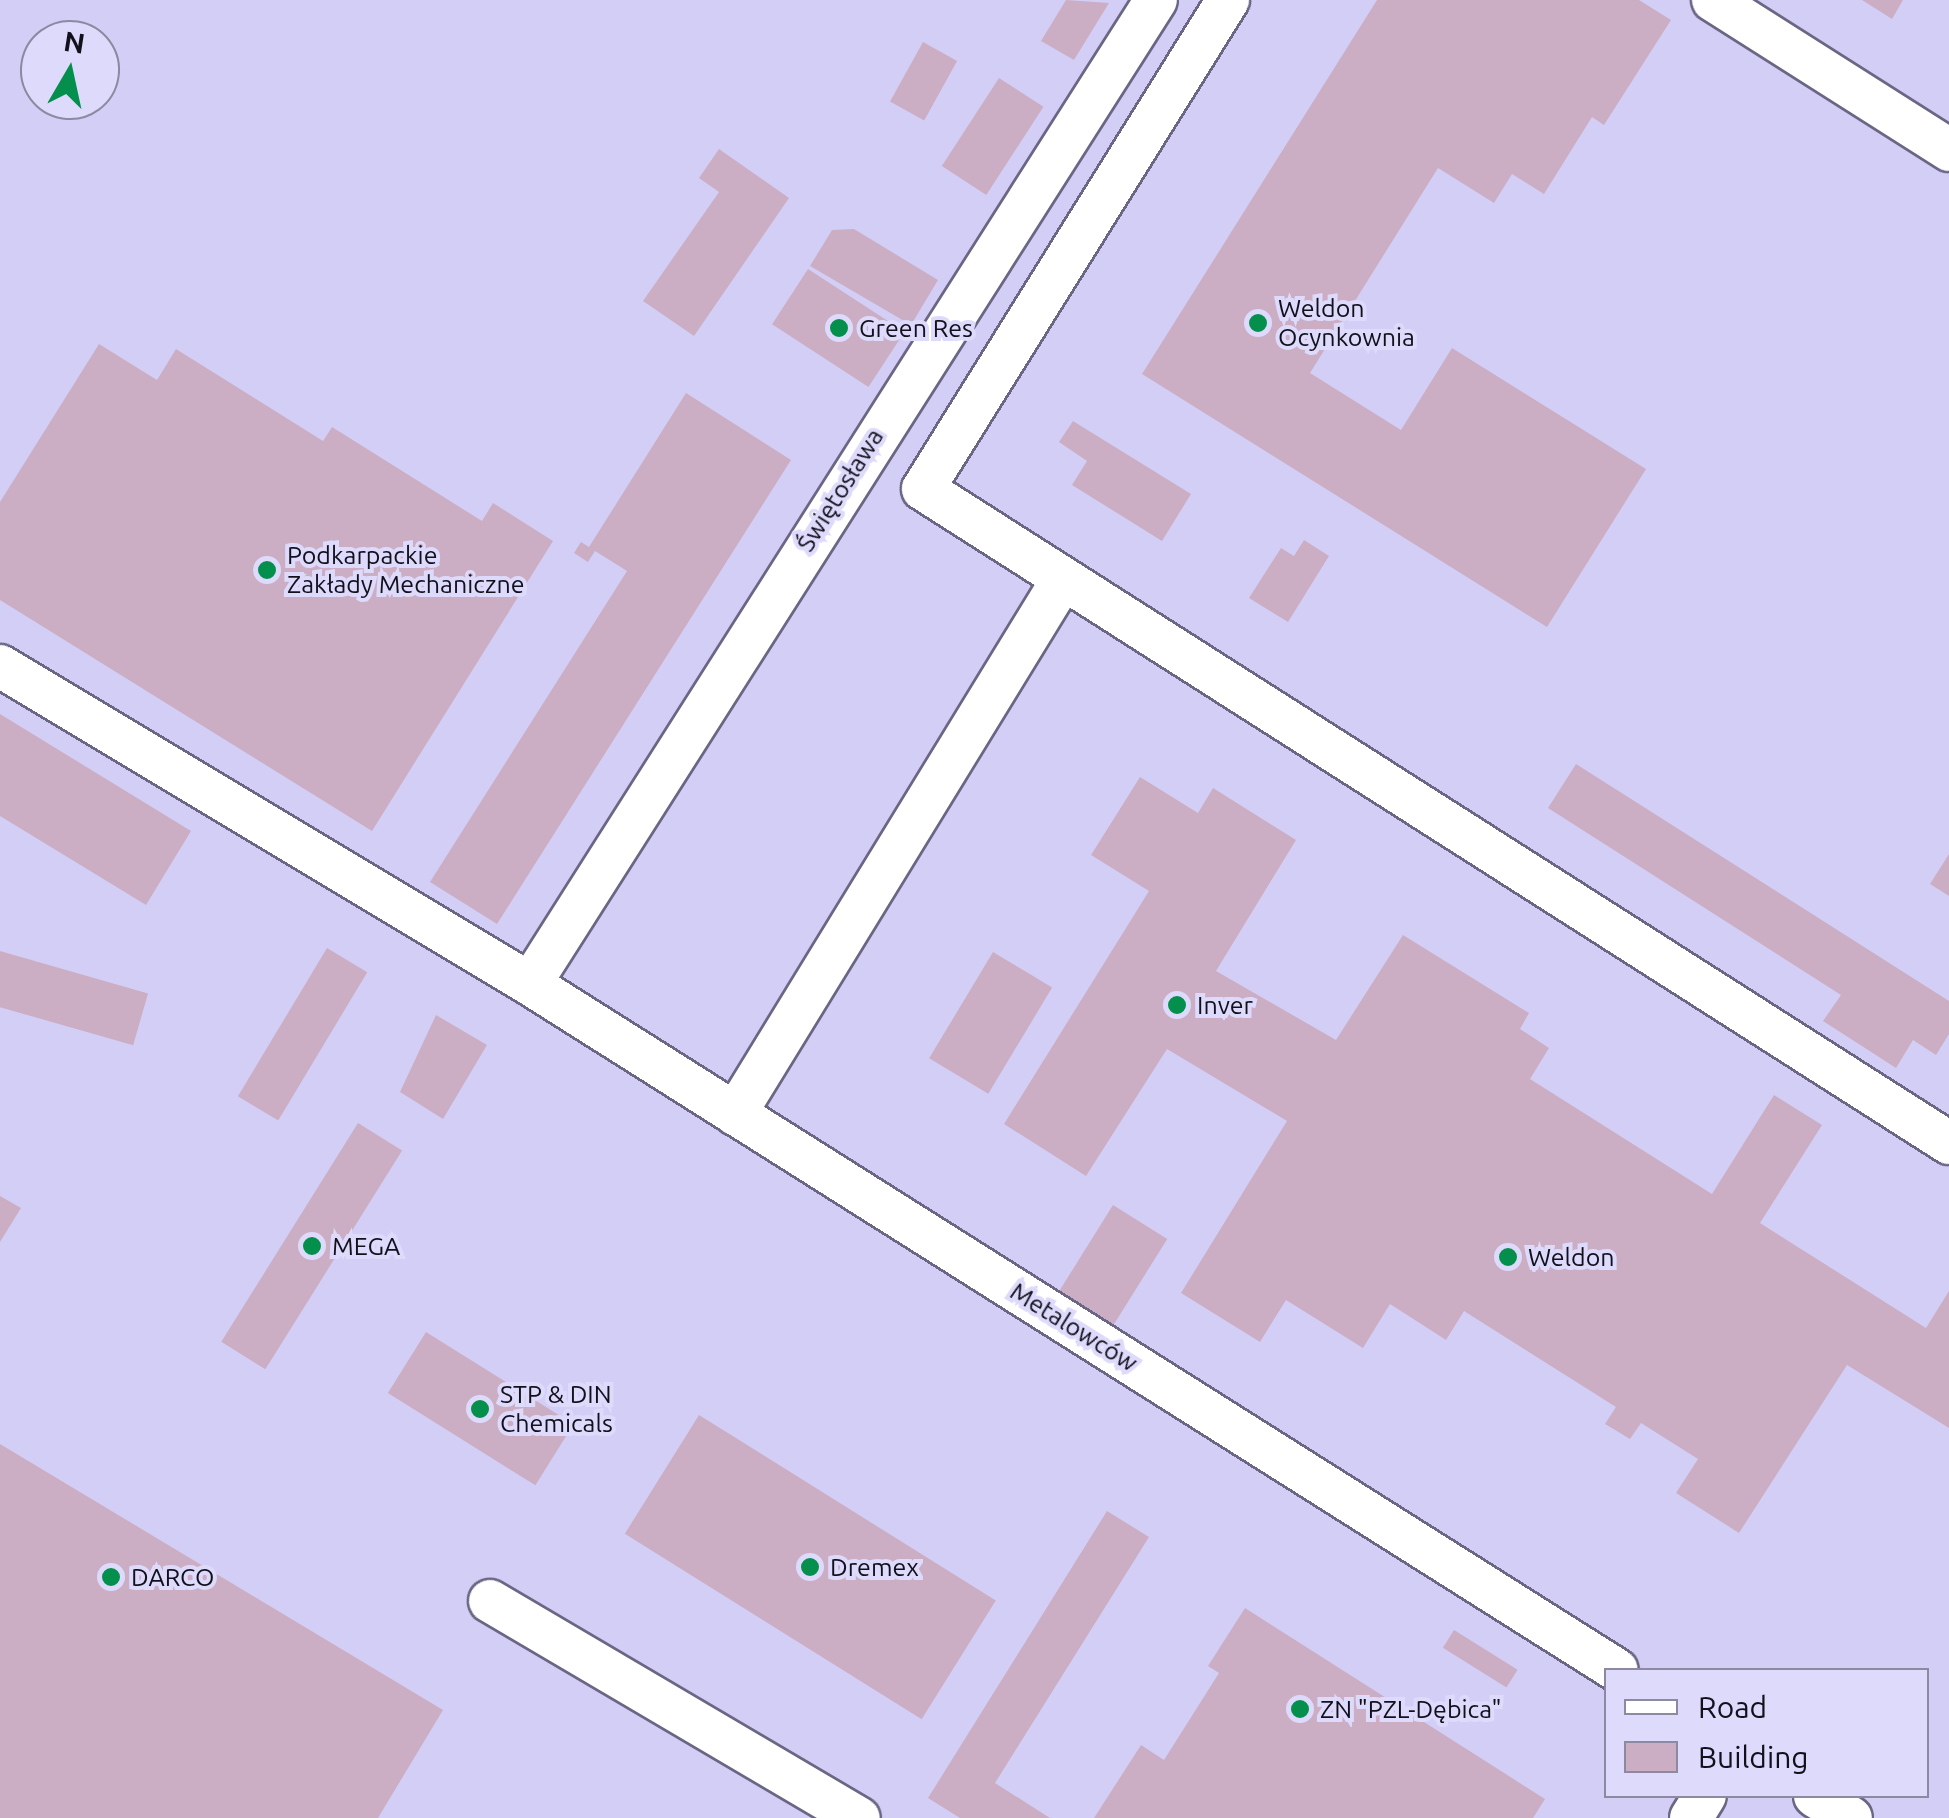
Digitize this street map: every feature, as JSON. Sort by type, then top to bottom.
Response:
[{"type":"street","name":"Świętosława","points":[[530,984],[1156,0]]},
{"type":"street","points":[[1228,0],[924,489],[1949,1143]]},
{"type":"street","points":[[1713,0],[1949,150]]},
{"type":"street","points":[[735,1114],[1063,579]]},
{"type":"street","name":"Metalowców","points":[[0,666],[530,984],[1614,1668]]},
{"type":"street","points":[[490,1601],[859,1818]]},
{"type":"street","points":[[1818,1798],[1851,1818]]},
{"type":"shaded area","points":[[0,0],[1949,0],[1949,1818],[0,1818]]},
{"type":"building","points":[[1066,0],[1109,3],[1074,60],[1041,41]]},
{"type":"building","name":"Weldon Ocynkownia","points":[[1377,0],[1639,0],[1671,20],[1604,125],[1592,117],[1544,194],[1512,174],[1494,203],[1438,168],[1310,373],[1401,430],[1452,348],[1646,469],[1547,627],[1142,374]]},
{"type":"building","points":[[1862,0],[1903,0],[1892,19]]},
{"type":"building","points":[[923,42],[957,61],[924,120],[890,101]]},
{"type":"building","points":[[999,78],[1043,107],[986,195],[942,166]]},
{"type":"building","points":[[719,149],[789,198],[694,336],[643,301],[719,192],[699,178]]},
{"type":"building","points":[[854,229],[938,280],[911,325],[810,266],[832,230]]},
{"type":"building","name":"Green Res","points":[[808,269],[904,332],[869,387],[772,324]]},
{"type":"building","name":"Podkarpackie Zakłady Mechaniczne","points":[[99,344],[157,380],[176,349],[323,441],[332,427],[482,521],[493,503],[553,541],[372,831],[0,600],[0,502]]},
{"type":"building","name":"Podkarpackie Zakłady Mechaniczne","points":[[686,393],[791,460],[497,924],[430,882],[627,571],[595,551],[588,562],[574,553],[581,542],[589,547]]},
{"type":"building","points":[[1073,421],[1191,494],[1162,541],[1072,485],[1087,461],[1059,442]]},
{"type":"building","points":[[1304,540],[1329,556],[1288,622],[1249,598],[1281,548],[1294,556]]},
{"type":"building","points":[[0,714],[191,831],[146,905],[0,816]]},
{"type":"building","points":[[1576,764],[1949,1001],[1949,1034],[1936,1055],[1913,1040],[1896,1068],[1823,1021],[1841,995],[1548,808]]},
{"type":"building","name":"Weldon","points":[[1140,777],[1198,813],[1213,788],[1296,840],[1216,971],[1336,1040],[1403,935],[1529,1013],[1520,1029],[1549,1048],[1530,1079],[1712,1194],[1774,1095],[1822,1125],[1760,1223],[1926,1328],[1949,1291],[1949,1428],[1847,1365],[1739,1533],[1676,1493],[1698,1459],[1641,1423],[1630,1439],[1605,1424],[1616,1407],[1464,1311],[1446,1340],[1390,1304],[1363,1348],[1286,1300],[1260,1342],[1181,1293],[1287,1121],[1167,1049],[1086,1176],[1004,1124],[1149,891],[1091,855]]},
{"type":"building","points":[[1949,854],[1949,896],[1930,884]]},
{"type":"building","points":[[327,948],[367,972],[278,1120],[238,1096]]},
{"type":"building","points":[[0,951],[148,993],[133,1045],[0,1007]]},
{"type":"building","points":[[993,952],[1052,988],[988,1094],[929,1058]]},
{"type":"building","points":[[436,1015],[487,1045],[443,1119],[400,1092]]},
{"type":"building","name":"MEGA","points":[[358,1123],[402,1151],[265,1369],[221,1342]]},
{"type":"building","points":[[0,1196],[21,1208],[0,1242]]},
{"type":"building","points":[[1113,1205],[1167,1239],[1113,1325],[1059,1292]]},
{"type":"building","name":"STP & DIN Chemicals","points":[[426,1332],[574,1424],[535,1485],[388,1393]]},
{"type":"building","name":"Dremex","points":[[699,1415],[996,1600],[922,1719],[625,1534]]},
{"type":"building","name":"DARCO","points":[[0,1444],[443,1710],[378,1818],[0,1818]]},
{"type":"building","points":[[1107,1511],[1149,1537],[995,1783],[1050,1818],[960,1818],[928,1798]]},
{"type":"building","name":"ZN \"PZL-Dębica\"","points":[[1245,1608],[1545,1799],[1533,1818],[1094,1818],[1141,1745],[1164,1760],[1219,1673],[1208,1666]]},
{"type":"building","points":[[1454,1630],[1518,1670],[1506,1688],[1443,1648]]},
{"type":"place","name":"Weldon Ocynkownia","points":[[1258,323]]},
{"type":"place","name":"Green Res","points":[[839,328]]},
{"type":"place","name":"Podkarpackie Zakłady Mechaniczne","points":[[267,570]]},
{"type":"place","name":"Inver","points":[[1177,1005]]},
{"type":"place","name":"MEGA","points":[[312,1246]]},
{"type":"place","name":"Weldon","points":[[1508,1257]]},
{"type":"place","name":"STP & DIN Chemicals","points":[[480,1409]]},
{"type":"place","name":"Dremex","points":[[810,1567]]},
{"type":"place","name":"DARCO","points":[[111,1577]]},
{"type":"place","name":"ZN \"PZL-Dębica\"","points":[[1300,1709]]}]
